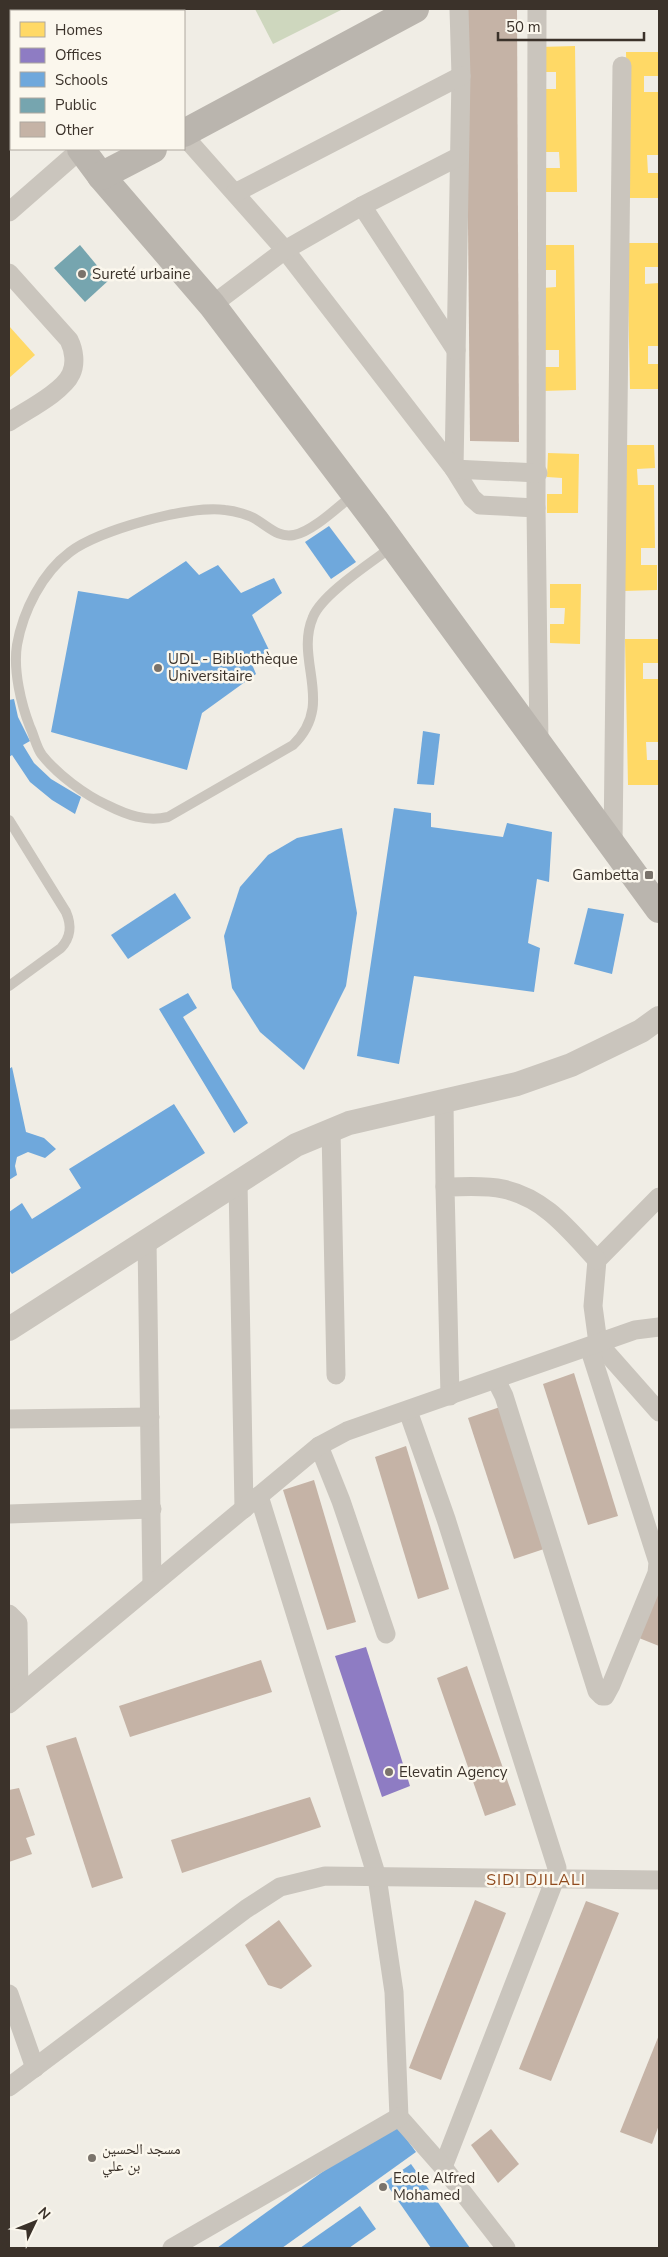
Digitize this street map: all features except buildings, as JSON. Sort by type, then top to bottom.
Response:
[{"type":"main road","points":[[185,133],[415,9]]},
{"type":"main road","points":[[82,150],[101,176],[212,305],[355,493],[659,909]]},
{"type":"main road","points":[[101,176],[151,150]]},
{"type":"street","points":[[454,469],[460,76],[458,9]]},
{"type":"street","points":[[537,9],[538,473],[536,508],[539,744]]},
{"type":"street","points":[[613,844],[622,66]]},
{"type":"street","points":[[235,193],[460,76]]},
{"type":"street","points":[[185,135],[285,250],[454,469],[472,498],[480,504],[536,508]]},
{"type":"street","points":[[9,212],[80,150]]},
{"type":"street","points":[[212,305],[285,250],[362,206],[458,157]]},
{"type":"street","points":[[362,206],[456,350]]},
{"type":"street","points":[[9,273],[69,340],[74,349],[71,374],[61,386],[9,422]]},
{"type":"street","points":[[454,469],[538,473]]},
{"type":"street","points":[[9,1329],[296,1145],[349,1123],[517,1084],[571,1065],[641,1031],[659,1018]]},
{"type":"street","points":[[444,1101],[450,1396]]},
{"type":"street","points":[[331,1130],[336,1375]]},
{"type":"street","points":[[238,1182],[244,1509]]},
{"type":"street","points":[[445,1186],[502,1188],[529,1196],[551,1211],[597,1260]]},
{"type":"street","points":[[496,1380],[504,1396],[597,1691],[602,1696],[605,1696],[612,1685],[657,1573],[658,1562],[593,1345],[593,1306],[597,1260],[659,1197]]},
{"type":"street","points":[[147,1240],[152,1585]]},
{"type":"street","points":[[14,1700],[319,1446],[347,1431],[408,1412],[636,1330],[659,1327]]},
{"type":"street","points":[[593,1345],[659,1412]]},
{"type":"street","points":[[408,1412],[446,1519],[556,1861],[554,1879],[443,2167]]},
{"type":"street","points":[[9,1420],[150,1417]]},
{"type":"street","points":[[319,1446],[341,1501],[386,1634]]},
{"type":"street","points":[[259,1496],[377,1877],[394,1992],[399,2117],[443,2167],[506,2248]]},
{"type":"street","points":[[9,1514],[152,1509]]},
{"type":"street","points":[[9,1614],[16,1619],[19,1628],[14,1700]]},
{"type":"street","points":[[9,2087],[246,1909],[280,1887],[325,1876],[659,1880]]},
{"type":"street","points":[[9,1994],[34,2068]]},
{"type":"street","points":[[180,2246],[399,2117]]},
{"type":"lane","points":[[355,493],[309,528],[296,535],[285,536],[272,531],[256,519],[224,510],[193,512],[145,520],[100,535],[70,552],[38,587],[17,646],[18,684],[27,720],[41,754],[72,783],[96,800],[124,813],[155,820],[168,817],[293,745],[306,733],[312,713],[309,630],[313,616],[325,599],[394,545]]},
{"type":"lane","points":[[9,820],[66,912],[70,927],[66,942],[61,948],[9,986]]},
{"type":"green space","points":[[255,9],[343,9],[273,44]]},
{"type":"place","name":"Sureté urbaine","points":[[82,274]]},
{"type":"place","name":"UDL - Bibliothèque Universitaire","points":[[158,668]]},
{"type":"place","name":"Gambetta","points":[[649,875]]},
{"type":"place","name":"Elevatin Agency","points":[[389,1772]]},
{"type":"place","name":"مسجد الحسين بن علي","points":[[92,2158]]},
{"type":"place","name":"Ecole Alfred Mohamed","points":[[383,2187]]},
{"type":"district","name":"SIDI DJILALI","points":[[536,1880]]}]
